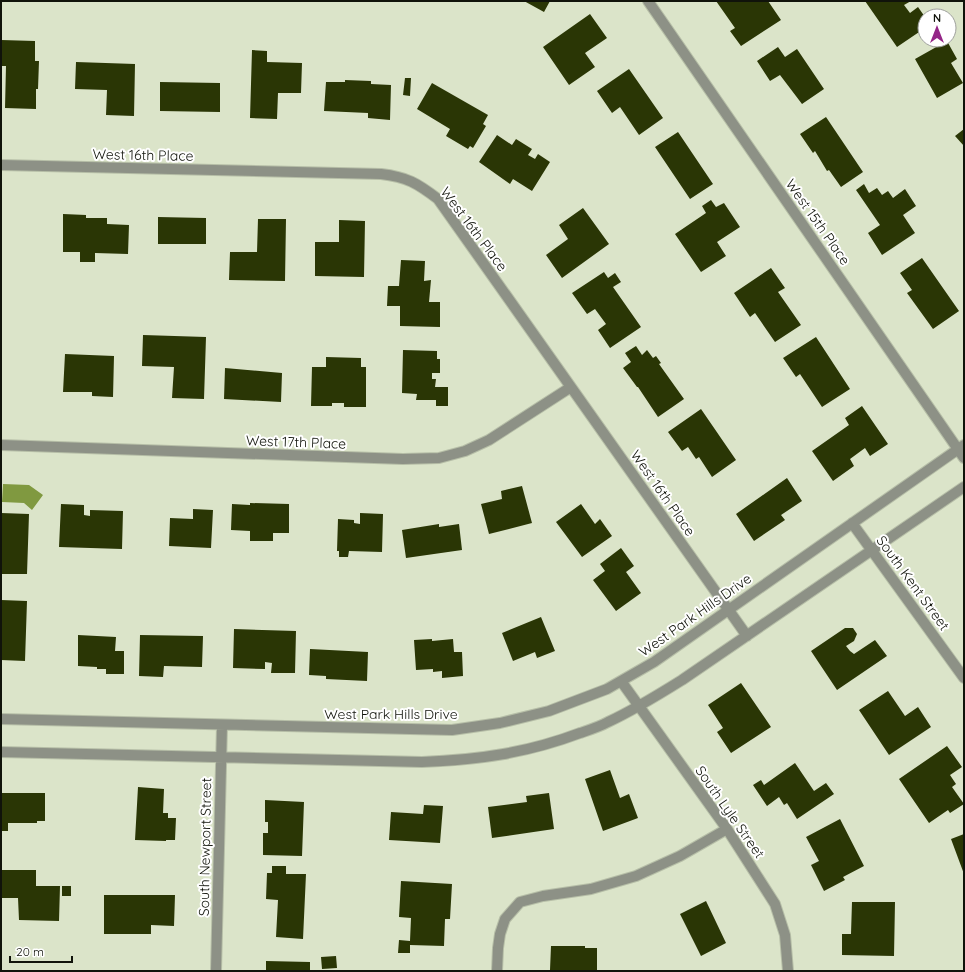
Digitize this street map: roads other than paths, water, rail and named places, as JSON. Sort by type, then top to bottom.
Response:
[{"type":"street","name":"West 15th Place","points":[[648,1],[961,447],[964,458]]},
{"type":"street","name":"West 16th Place","points":[[1,166],[381,174],[411,180],[438,199],[747,636]]},
{"type":"street","name":"West 17th Place","points":[[1,445],[396,459],[439,458],[465,451],[489,440],[571,387]]},
{"type":"street","name":"West Park Hills Drive","points":[[1,719],[452,730],[500,723],[549,711],[607,689],[654,662],[961,447]]},
{"type":"street","points":[[1,752],[422,762],[463,760],[506,754],[539,747],[607,723],[639,707],[747,636],[964,487]]},
{"type":"street","name":"South Kent Street","points":[[852,523],[964,678]]},
{"type":"street","name":"South Lyle Street","points":[[621,681],[727,829],[775,904],[785,935],[788,971]]},
{"type":"street","name":"South Newport Street","points":[[216,971],[222,725]]},
{"type":"street","points":[[497,971],[500,934],[505,919],[520,902],[542,896],[591,888],[636,876],[680,856],[727,829]]}]
